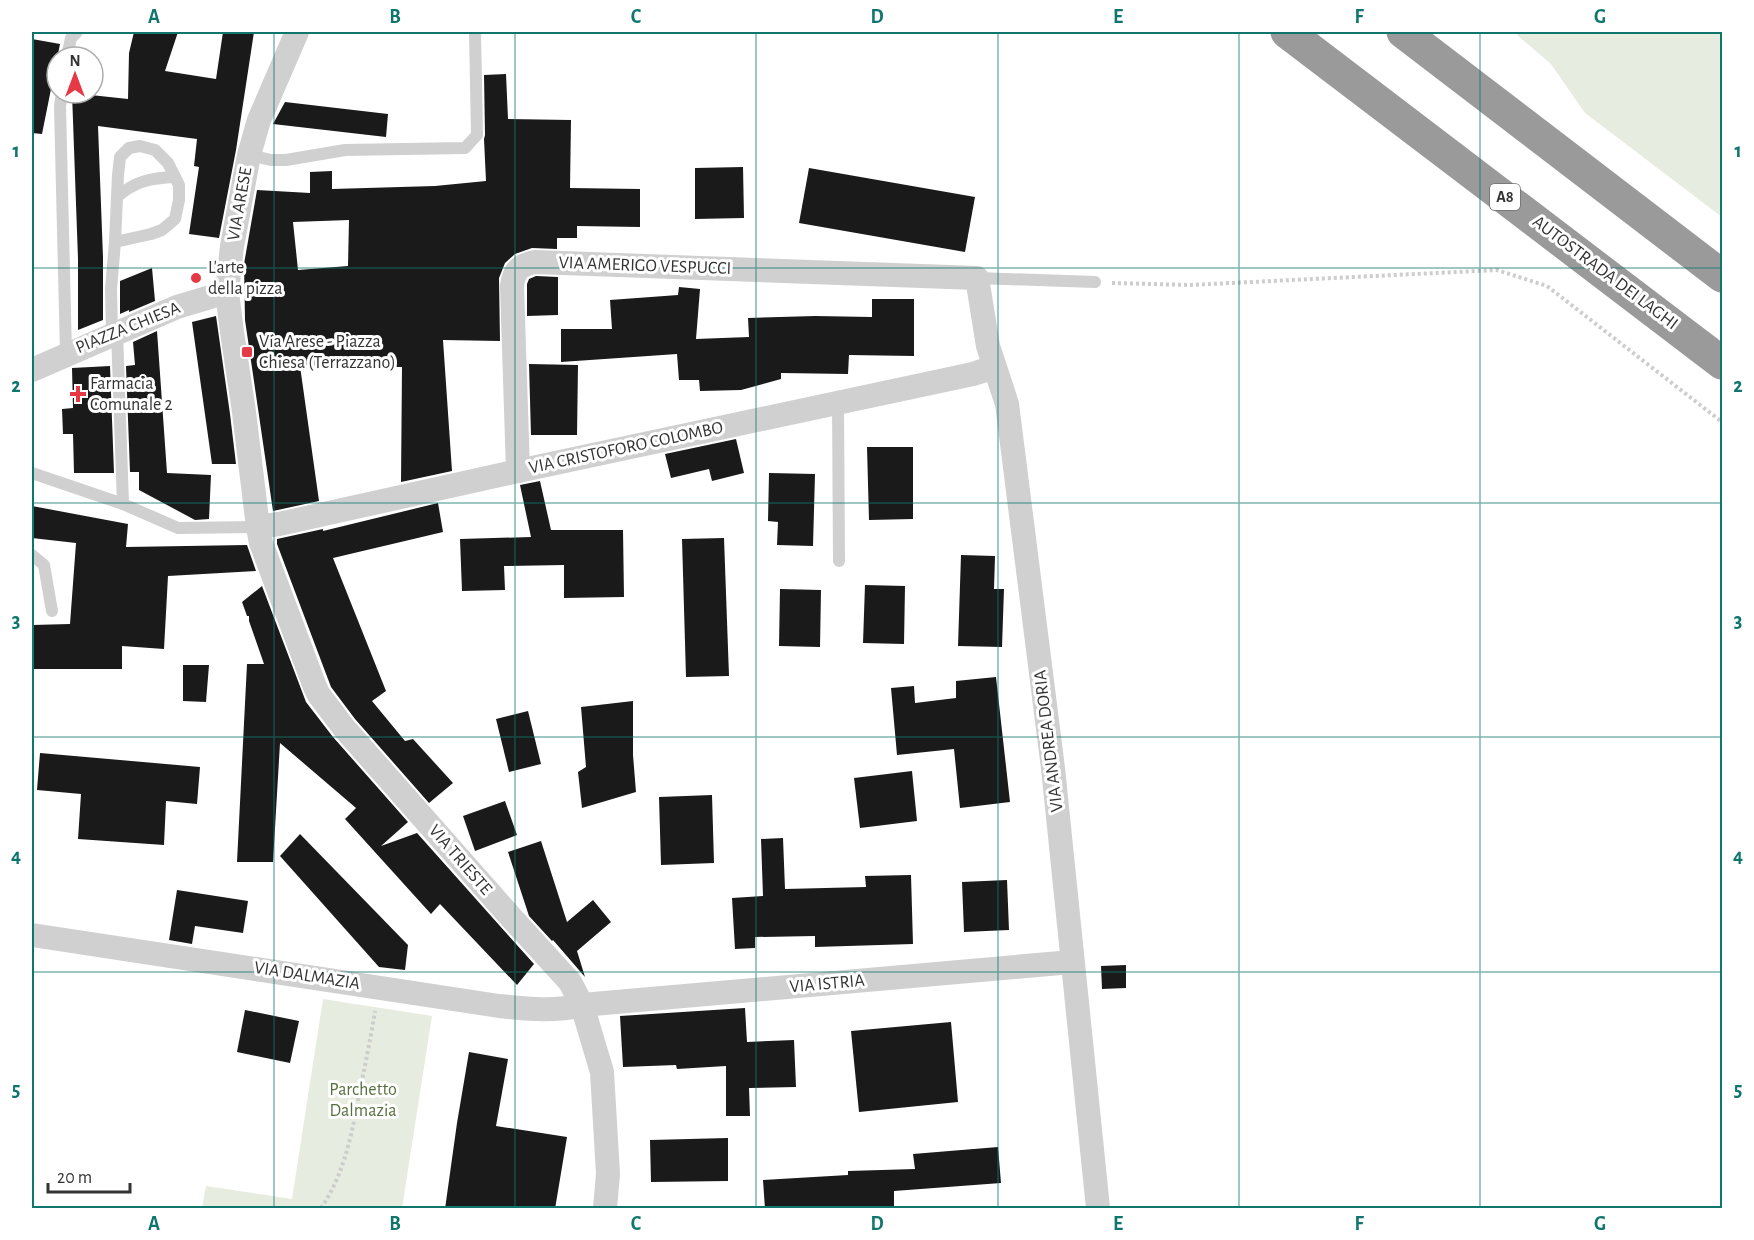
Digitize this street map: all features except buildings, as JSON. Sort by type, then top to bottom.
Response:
[{"type":"highway","name":"AUTOSTRADA DEI LAGHI","points":[[1287,32],[1722,363]]},
{"type":"highway","points":[[1403,32],[1722,276]]},
{"type":"street","points":[[276,32],[280,48],[286,57]]},
{"type":"street","name":"VIA ARESE","points":[[258,526],[227,292],[232,246],[249,155],[259,120],[297,32]]},
{"type":"street","name":"VIA AMERIGO VESPUCCI","points":[[518,471],[512,286],[513,276],[525,264],[535,262],[976,278]]},
{"type":"street","name":"VIA ANDREA DORIA","points":[[976,278],[988,346],[1007,404],[1053,768],[1098,1209]]},
{"type":"street","name":"PIAZZA CHIESA","points":[[32,370],[177,307],[227,292]]},
{"type":"street","name":"VIA CRISTOFORO COLOMBO","points":[[258,526],[279,524],[973,374],[994,367]]},
{"type":"street","name":"VIA TRIESTE","points":[[258,526],[261,543],[306,664],[320,695],[344,728],[570,982],[582,1005],[602,1072],[608,1174],[605,1209]]},
{"type":"street","name":"VIA DALMAZIA","points":[[32,935],[500,1006],[543,1010],[568,1009],[582,1005]]},
{"type":"street","name":"VIA ISTRIA","points":[[582,1005],[1072,962]]},
{"type":"lane","points":[[70,45],[71,38],[77,32]]},
{"type":"lane","points":[[249,155],[286,160],[345,150],[465,148],[477,135],[476,32]]},
{"type":"lane","points":[[60,105],[66,354]]},
{"type":"lane","points":[[116,242],[162,230],[175,219],[179,185],[168,163],[155,150],[140,146],[129,148],[120,157],[111,289],[123,504]]},
{"type":"lane","points":[[117,197],[139,183],[158,178],[175,177]]},
{"type":"lane","points":[[976,278],[1095,282]]},
{"type":"lane","points":[[838,403],[839,561]]},
{"type":"lane","points":[[32,473],[123,504],[178,528],[258,526]]},
{"type":"lane","points":[[32,555],[44,565],[52,611]]},
{"type":"path","points":[[1095,282],[1190,285],[1497,270],[1547,286],[1722,422]]},
{"type":"path","points":[[321,1209],[330,1196],[343,1163],[353,1127],[377,1002]]},
{"type":"green space","points":[[1517,32],[1722,32],[1722,217],[1585,113],[1551,64],[1517,35]]},
{"type":"green space","name":"Parchetto Dalmazia","points":[[323,999],[432,1016],[402,1208],[202,1208],[206,1186],[292,1199]]},
{"type":"place","name":"L'arte della pizza","points":[[196,278]]},
{"type":"place","name":"Via Arese - Piazza Chiesa (Terrazzano)","points":[[247,352]]},
{"type":"place","name":"Farmacia Comunale 2","points":[[78,394]]}]
